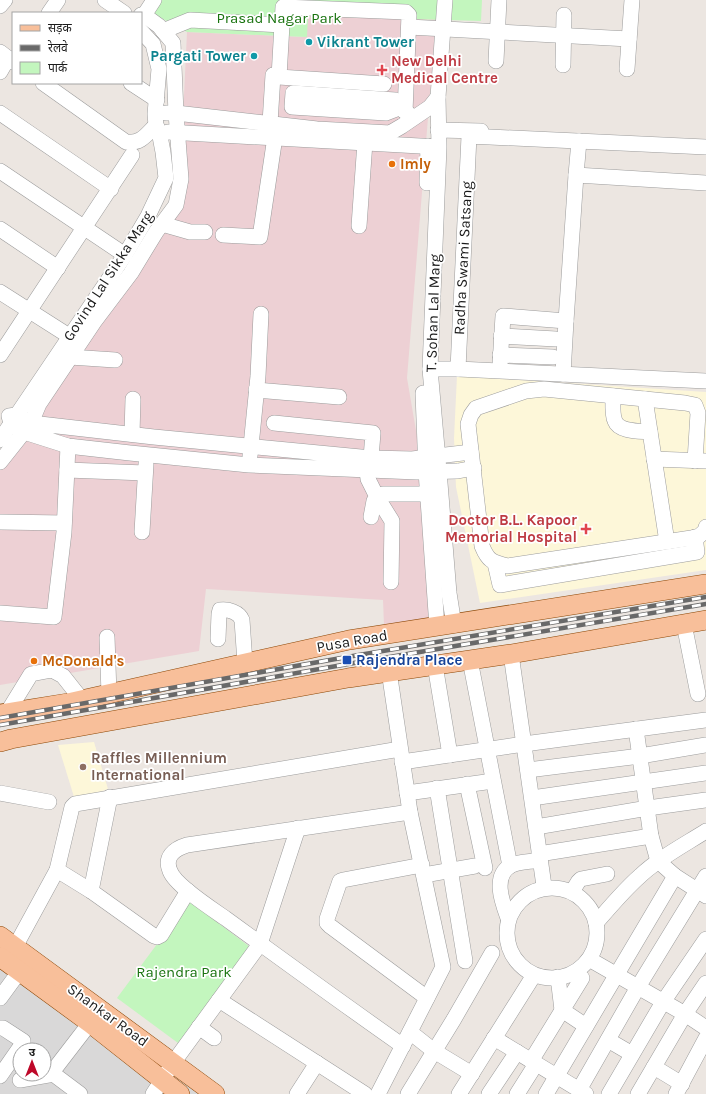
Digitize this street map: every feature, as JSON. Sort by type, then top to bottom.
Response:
[{"type":"main road","name":"Pusa Road","points":[[4,713],[82,700],[350,640],[706,584]]},
{"type":"main road","points":[[0,742],[348,678],[511,654],[706,620]]},
{"type":"main road","name":"Shankar Road","points":[[5,948],[19,972],[90,1023],[158,1087],[180,1094]]},
{"type":"main road","name":"Shankar Road","points":[[5,948],[173,1063],[215,1094]]},
{"type":"street","points":[[0,6],[4,0]]},
{"type":"street","points":[[50,12],[58,0]]},
{"type":"street","points":[[105,0],[123,12]]},
{"type":"street","points":[[0,462],[27,428],[39,404],[70,357],[131,273],[156,232],[176,205],[181,179],[173,43],[159,26],[142,17],[154,0]]},
{"type":"street","name":"T. Sohan Lal Marg","points":[[445,0],[438,97],[438,130],[433,146],[421,362],[448,593],[445,626]]},
{"type":"street","points":[[496,61],[499,0]]},
{"type":"street","points":[[627,69],[632,0]]},
{"type":"street","points":[[44,84],[126,142],[138,142],[157,117],[176,113],[317,129],[390,132],[406,112],[409,15],[406,12],[283,7],[279,76]]},
{"type":"street","points":[[563,66],[564,15]]},
{"type":"street","points":[[163,31],[190,20],[282,25]]},
{"type":"street","points":[[409,27],[630,39]]},
{"type":"street","name":"Govind Lal Sikka Marg","points":[[0,440],[9,416],[70,336],[124,255],[148,216],[166,178],[157,117],[159,69],[153,44],[142,32]]},
{"type":"street","points":[[0,72],[7,57]]},
{"type":"street","points":[[270,124],[273,75],[279,77],[384,84]]},
{"type":"street","points":[[132,84],[157,117],[178,132],[433,146]]},
{"type":"street","points":[[406,112],[395,100],[292,93],[292,107],[386,112],[406,112],[430,107],[438,97]]},
{"type":"street","points":[[0,113],[111,189]]},
{"type":"street","points":[[438,130],[508,132],[537,139]]},
{"type":"street","name":"Radha Swami Satsang","points":[[458,369],[469,136],[706,147]]},
{"type":"street","points":[[223,235],[260,237],[275,138]]},
{"type":"street","points":[[564,374],[566,321],[579,141]]},
{"type":"street","points":[[359,226],[365,142]]},
{"type":"street","name":"T. Sohan Lal Marg","points":[[433,146],[430,369],[432,464],[428,494],[445,626]]},
{"type":"street","points":[[1,349],[29,311],[132,156]]},
{"type":"street","points":[[0,171],[124,255]]},
{"type":"street","points":[[576,175],[706,183]]},
{"type":"street","points":[[162,224],[190,232],[205,232]]},
{"type":"street","points":[[0,229],[58,268]]},
{"type":"street","points":[[0,292],[70,336]]},
{"type":"street","points":[[249,465],[261,314]]},
{"type":"street","points":[[554,357],[534,362],[500,360],[503,316],[566,321]]},
{"type":"street","points":[[534,362],[537,319]]},
{"type":"street","points":[[501,336],[556,339]]},
{"type":"street","points":[[70,357],[115,360]]},
{"type":"street","points":[[430,369],[458,369],[706,381]]},
{"type":"street","points":[[654,459],[700,461],[698,413],[695,405],[686,402],[544,389],[526,391],[476,408],[471,415],[468,424],[482,546],[486,556],[495,563],[507,566],[698,537],[705,531],[706,527]]},
{"type":"street","points":[[256,390],[339,397]]},
{"type":"street","points":[[613,396],[614,421],[618,427],[650,432]]},
{"type":"street","points":[[132,434],[133,399]]},
{"type":"street","points":[[645,399],[667,542]]},
{"type":"street","points":[[9,416],[27,428],[68,446],[249,465],[369,464]]},
{"type":"street","points":[[274,423],[373,433],[368,479],[392,521],[391,582]]},
{"type":"street","points":[[27,428],[132,434],[251,447],[417,472],[432,464],[471,452]]},
{"type":"street","points":[[0,614],[54,617],[64,523],[68,446]]},
{"type":"street","points":[[142,532],[146,455]]},
{"type":"street","points":[[432,464],[458,471],[474,468]]},
{"type":"street","points":[[67,470],[145,473]]},
{"type":"street","points":[[371,517],[374,501],[382,494],[428,494]]},
{"type":"street","points":[[0,522],[64,523]]},
{"type":"street","points":[[495,563],[500,585],[697,552],[694,537]]},
{"type":"street","points":[[218,639],[220,610],[240,615],[242,620],[245,663]]},
{"type":"street","points":[[684,624],[698,694]]},
{"type":"street","points":[[107,637],[109,694]]},
{"type":"street","points":[[511,654],[544,886]]},
{"type":"street","points":[[470,660],[510,866]]},
{"type":"street","points":[[435,665],[450,755]]},
{"type":"street","points":[[4,713],[31,674],[52,670],[63,676],[82,700]]},
{"type":"street","points":[[378,1094],[443,967],[410,812],[389,671]]},
{"type":"street","points":[[5,948],[56,870],[73,806],[77,803],[110,797],[401,756],[450,755],[706,720]]},
{"type":"street","points":[[636,729],[651,836],[658,861],[675,876],[701,893]]},
{"type":"street","points":[[528,770],[640,756],[706,745]]},
{"type":"street","points":[[532,798],[706,773]]},
{"type":"street","points":[[407,793],[493,780]]},
{"type":"street","points":[[428,998],[330,926],[327,923],[327,919],[340,881],[423,870],[450,870],[480,867],[467,784]]},
{"type":"street","points":[[437,788],[465,960]]},
{"type":"street","points":[[0,793],[49,802]]},
{"type":"street","points":[[92,891],[110,797]]},
{"type":"street","points":[[536,827],[706,800]]},
{"type":"street","points":[[410,812],[187,845],[178,848],[169,857],[168,863],[170,872],[174,878],[188,891],[260,944],[406,1039],[434,1051],[466,1083],[489,1094],[517,1052]]},
{"type":"street","points":[[158,1087],[173,1063],[260,944],[298,828]]},
{"type":"street","points":[[596,923],[634,881],[658,861],[706,832]]},
{"type":"street","points":[[508,918],[501,899],[500,890],[502,876],[505,870],[510,866],[540,857],[651,836]]},
{"type":"street","points":[[56,870],[92,891],[157,937],[161,935],[188,891]]},
{"type":"street","points":[[572,892],[581,879],[607,874]]},
{"type":"street","points":[[546,1094],[675,876]]},
{"type":"street","points":[[494,1038],[581,1092],[638,987],[701,893],[706,876]]},
{"type":"street","points":[[544,886],[555,887],[572,892],[584,900],[593,913],[597,928],[596,944],[589,959],[580,969],[566,976],[550,979],[534,975],[521,967],[508,948],[506,932],[508,918],[517,903],[529,893],[544,886]]},
{"type":"street","points":[[609,1094],[663,1002],[706,939]]},
{"type":"street","points":[[443,967],[508,948]]},
{"type":"street","points":[[408,1094],[492,953]]},
{"type":"street","points":[[589,959],[686,1014],[706,1028]]},
{"type":"street","points":[[0,998],[19,972]]},
{"type":"street","points":[[466,1083],[534,975]]},
{"type":"street","points":[[558,977],[562,1010],[586,1026]]},
{"type":"street","points":[[517,1094],[562,1010],[582,978]]},
{"type":"street","points":[[638,1094],[706,983]]},
{"type":"street","points":[[219,1000],[365,1094]]},
{"type":"street","points":[[80,1094],[54,1074],[53,1071],[90,1023]]},
{"type":"street","points":[[199,1027],[214,1038]]},
{"type":"street","points":[[0,1028],[3,1028],[23,1041],[0,1076]]},
{"type":"street","points":[[654,1067],[679,1089],[706,1038]]},
{"type":"street","points":[[608,1040],[632,1054]]},
{"type":"street","points":[[298,1087],[317,1063]]},
{"type":"shaded area","name":"Rajendra Place","points":[[308,16],[436,19],[407,378],[448,618],[384,625],[383,600],[206,589],[199,651],[0,685],[0,464],[179,202],[187,32],[306,37]]},
{"type":"shaded area","name":"Doctor B.L. Kapoor Memorial Hospital","points":[[457,376],[706,392],[706,570],[480,603],[456,487],[454,438]]},
{"type":"shaded area","name":"Raffles Millennium International","points":[[94,742],[108,789],[75,800],[58,745]]},
{"type":"shaded area","points":[[0,961],[205,1094],[0,1094]]},
{"type":"green space","name":"Prasad Nagar Park","points":[[161,0],[482,0],[481,21],[308,16],[307,37],[187,32],[152,13]]},
{"type":"green space","name":"Rajendra Park","points":[[189,901],[250,947],[178,1043],[117,998]]},
{"type":"railway","points":[[0,718],[347,657],[706,597]]},
{"type":"railway","points":[[0,725],[348,664],[706,604]]},
{"type":"place","name":"Vikrant Tower","points":[[309,42]]},
{"type":"place","name":"Pargati Tower","points":[[254,56]]},
{"type":"place","name":"New Delhi Medical Centre","points":[[382,70]]},
{"type":"place","name":"Imly","points":[[392,164]]},
{"type":"place","name":"Doctor B.L. Kapoor Memorial Hospital","points":[[586,529]]},
{"type":"place","name":"Rajendra Place","points":[[347,660]]},
{"type":"place","name":"McDonald's","points":[[34,661]]},
{"type":"place","name":"Raffles Millennium International","points":[[83,767]]}]
